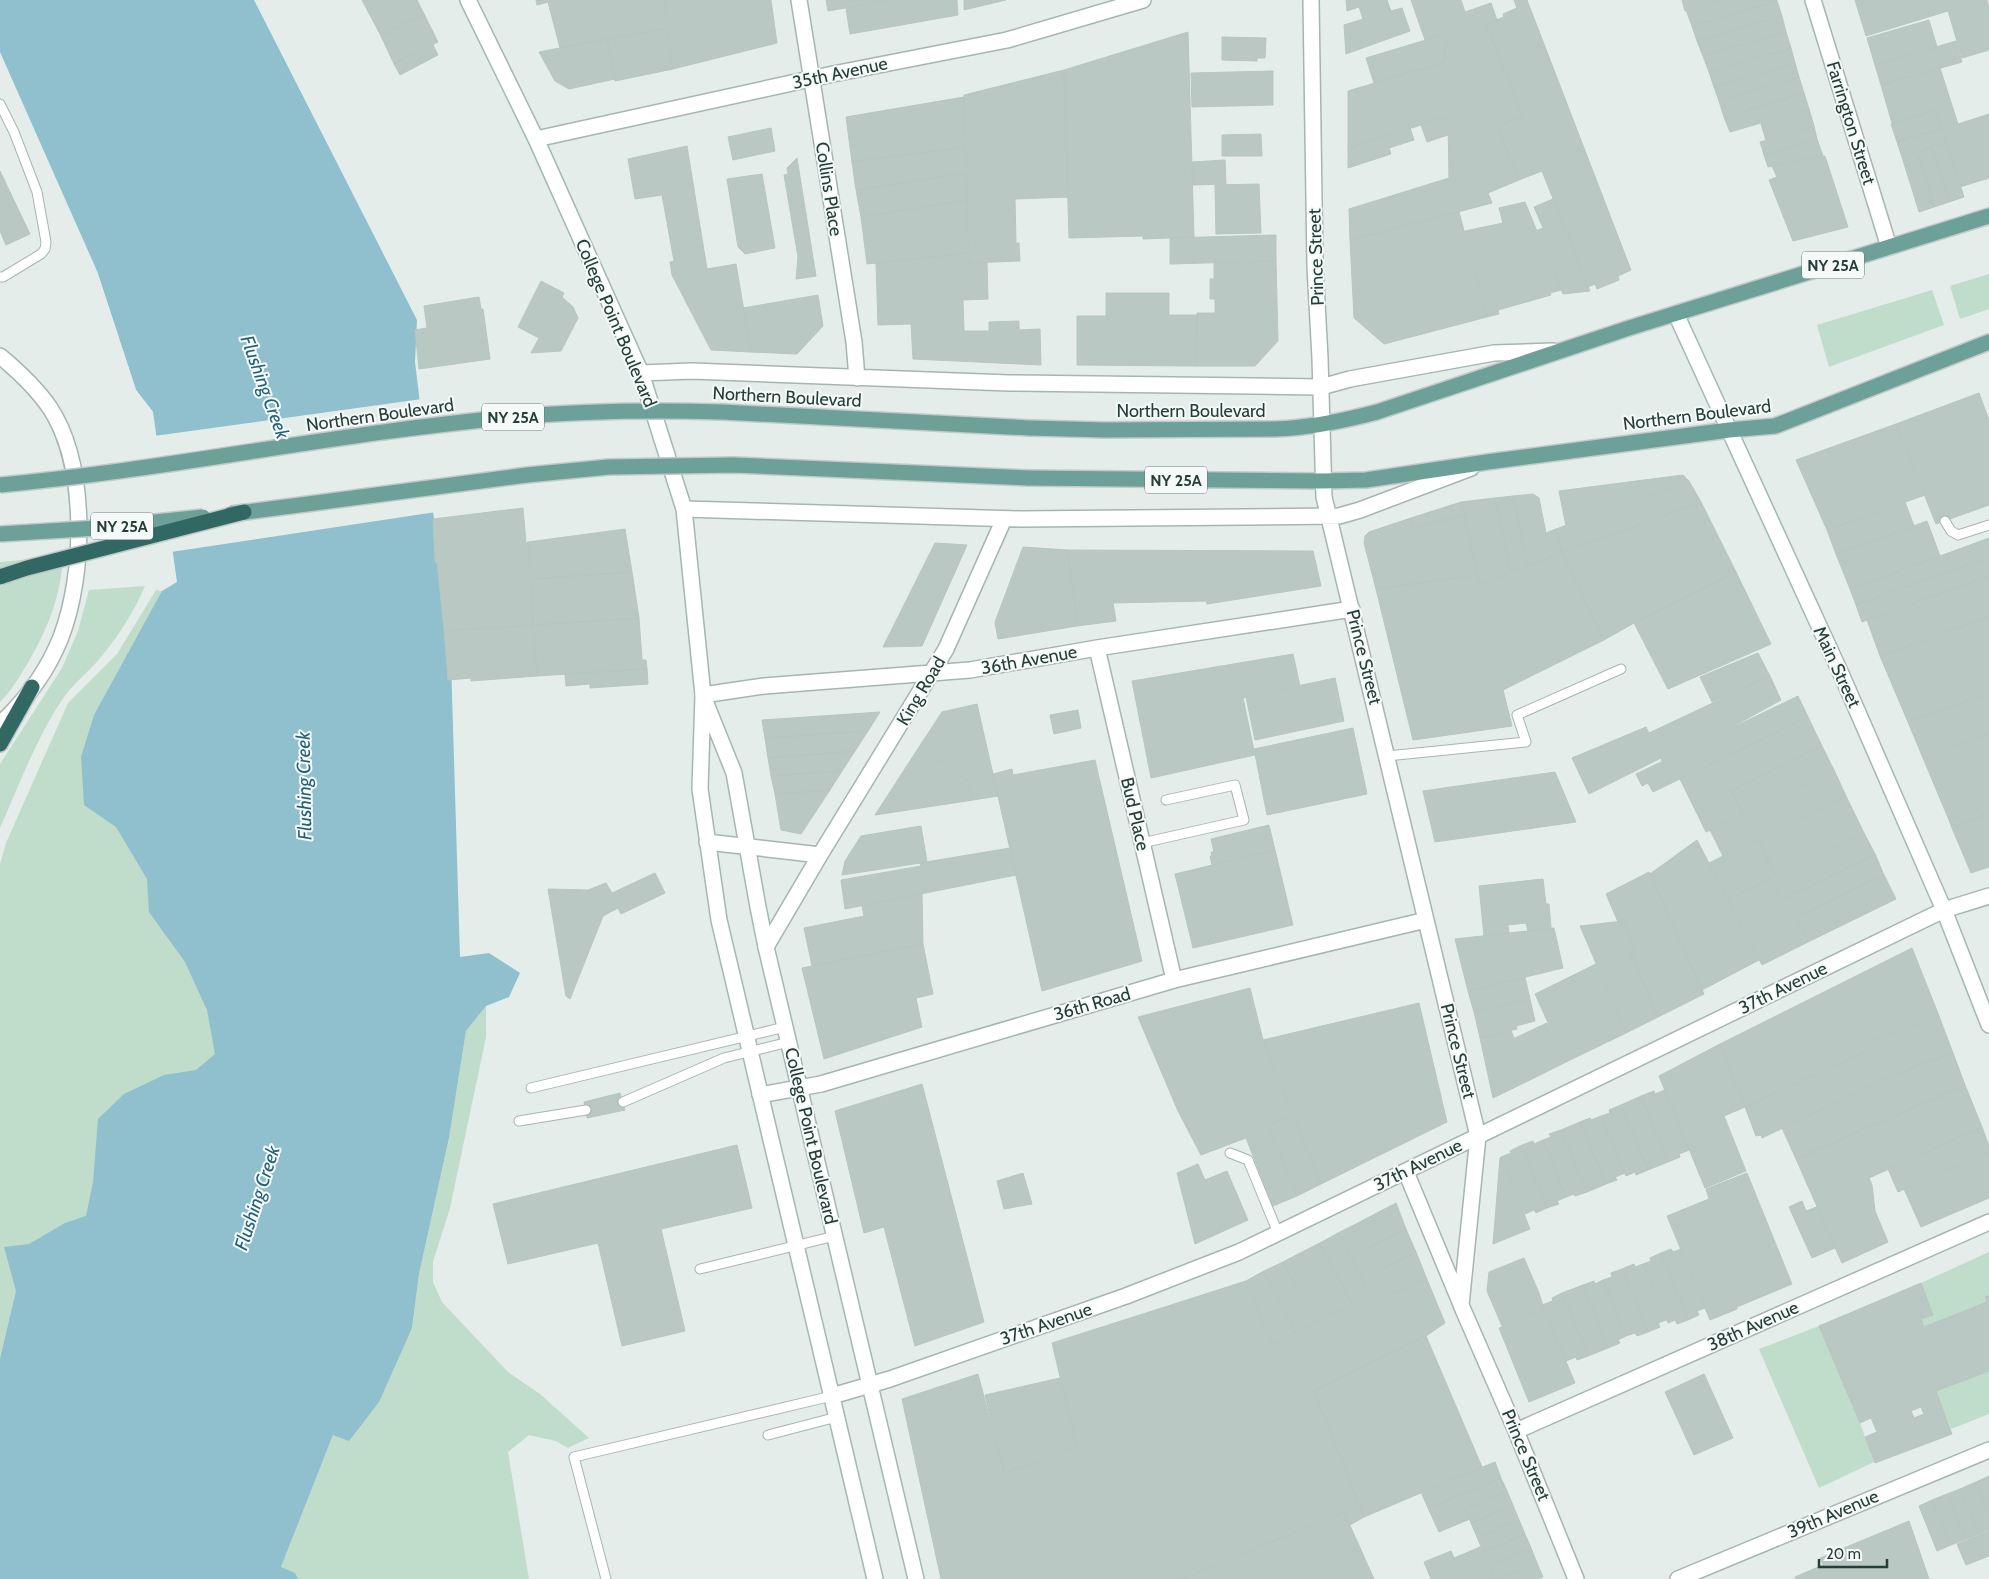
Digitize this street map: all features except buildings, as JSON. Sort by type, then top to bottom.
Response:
[{"type":"highway","points":[[0,577],[34,566],[244,512]]},
{"type":"highway","points":[[0,744],[32,687]]},
{"type":"main road","name":"Northern Boulevard","points":[[0,485],[129,469],[431,426],[558,414],[651,411],[722,412],[1030,428],[1105,430],[1266,429],[1322,425],[1376,412],[1676,314],[1989,216]]},
{"type":"main road","name":"Northern Boulevard","points":[[0,534],[166,522],[510,477],[609,467],[744,465],[1028,478],[1366,480],[1729,430],[1775,426],[1989,342]]},
{"type":"street","name":"College Point Boulevard","points":[[468,0],[536,139],[641,373],[684,508],[703,695],[700,789],[718,920],[875,1579]]},
{"type":"street","name":"Collins Place","points":[[799,0],[856,352],[858,378]]},
{"type":"street","name":"35th Avenue","points":[[536,139],[1007,40],[1142,0]]},
{"type":"street","name":"Prince Street","points":[[1311,0],[1315,266],[1324,497],[1388,756],[1478,1136],[1461,1305]]},
{"type":"street","name":"Farrington Street","points":[[1813,0],[1889,247]]},
{"type":"street","name":"Main Street","points":[[1676,314],[1842,676],[1944,910],[1989,1025]]},
{"type":"street","name":"Northern Boulevard","points":[[641,373],[692,371],[1009,383],[1321,387],[1350,379],[1494,353],[1565,350]]},
{"type":"street","points":[[0,356],[30,385],[50,408],[62,432],[76,486],[78,547],[73,596],[61,637],[48,664],[32,687],[0,724]]},
{"type":"street","name":"Northern Boulevard","points":[[684,508],[1004,519],[1339,516],[1360,510],[1487,462]]},
{"type":"street","name":"King Road","points":[[766,947],[946,649],[1004,519]]},
{"type":"street","name":"36th Avenue","points":[[703,695],[764,686],[970,670],[1097,648],[1352,609]]},
{"type":"street","name":"Bud Place","points":[[1097,648],[1174,980]]},
{"type":"street","name":"College Point Boulevard","points":[[703,695],[734,773],[766,947],[916,1579]]},
{"type":"street","points":[[707,842],[820,855]]},
{"type":"street","name":"37th Avenue","points":[[832,1396],[870,1385],[1126,1296],[1239,1252],[1944,910],[1989,896]]},
{"type":"street","name":"36th Road","points":[[760,1095],[821,1084],[1174,980],[1426,920]]},
{"type":"street","name":"Prince Street","points":[[1406,1172],[1516,1431],[1576,1579]]},
{"type":"street","name":"38th Avenue","points":[[1516,1431],[1989,1222]]},
{"type":"street","name":"39th Avenue","points":[[1678,1579],[1989,1450]]},
{"type":"lane","points":[[0,104],[14,132],[37,192],[46,242],[45,249],[41,254],[0,277]]},
{"type":"lane","points":[[1945,521],[1951,531],[1958,535],[1989,525]]},
{"type":"lane","points":[[1388,756],[1526,742],[1517,716],[1621,669]]},
{"type":"lane","points":[[1142,843],[1244,820],[1235,785],[1166,800]]},
{"type":"lane","points":[[531,1088],[787,1035]]},
{"type":"lane","points":[[623,1102],[724,1058],[748,1044],[787,1035]]},
{"type":"lane","points":[[519,1121],[586,1110]]},
{"type":"lane","points":[[1230,1153],[1248,1160],[1278,1234]]},
{"type":"lane","points":[[700,1269],[834,1236]]},
{"type":"lane","points":[[606,1579],[574,1457],[832,1396]]},
{"type":"lane","points":[[768,1436],[837,1417]]},
{"type":"green space","points":[[1989,274],[1989,309],[1960,319],[1950,286]]},
{"type":"green space","points":[[1932,290],[1944,325],[1829,367],[1817,325]]},
{"type":"green space","points":[[63,556],[60,585],[48,624],[22,672],[0,702],[0,562]]},
{"type":"green space","points":[[145,586],[131,614],[114,640],[66,694],[44,730],[0,828],[0,764],[62,668],[78,631],[89,590]]},
{"type":"green space","points":[[156,590],[162,591],[146,647],[236,1046],[0,1444],[0,864],[6,843],[68,703],[117,654]]},
{"type":"green space","points":[[486,1006],[486,1037],[450,1208],[433,1262],[433,1282],[442,1302],[508,1372],[540,1394],[589,1438],[568,1448],[556,1441],[529,1435],[508,1452],[529,1579],[297,1579],[281,1567],[333,1435],[412,1328],[419,1274],[449,1138],[466,1031]]},
{"type":"green space","points":[[1989,1252],[1989,1296],[1986,1297],[1987,1302],[1924,1327],[1921,1319],[1933,1314],[1921,1283]]},
{"type":"green space","points":[[1819,1326],[1860,1423],[1874,1462],[1819,1488],[1759,1349]]},
{"type":"green space","points":[[1989,1371],[1989,1414],[1951,1429],[1936,1391]]},
{"type":"water","name":"Flushing Creek","points":[[0,0],[254,0],[417,320],[415,362],[451,661],[460,957],[489,953],[520,973],[509,997],[486,1006],[466,1031],[449,1138],[419,1274],[412,1328],[379,1402],[349,1441],[333,1435],[281,1567],[295,1573],[298,1579],[0,1579],[0,1359],[16,1291],[4,1247],[29,1244],[65,1223],[86,1216],[93,1182],[98,1119],[124,1094],[164,1075],[196,1070],[215,1054],[207,1010],[185,962],[149,912],[147,879],[116,827],[84,805],[81,757],[94,715],[162,591],[177,582],[153,412],[136,390],[97,271],[0,52]]},
{"type":"pier","points":[[97,271],[136,390],[153,412],[149,411],[134,391],[95,272]]},
{"type":"pier","points":[[422,399],[436,512],[171,552],[154,436]]}]
